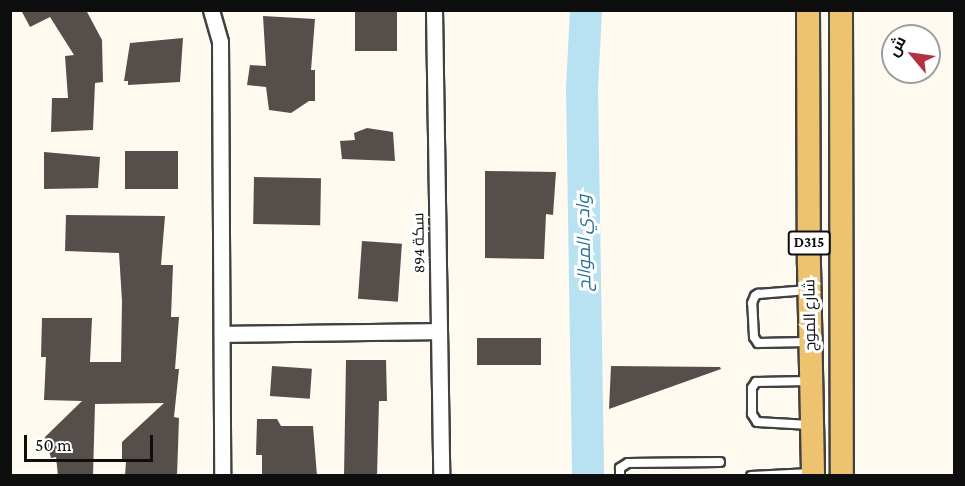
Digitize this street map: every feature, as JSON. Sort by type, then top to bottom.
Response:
[{"type":"main road","name":"شارع الموج","points":[[802,474],[812,425],[808,10]]},
{"type":"main road","name":"شارع الموج","points":[[841,10],[842,476]]},
{"type":"street","points":[[211,10],[220,42],[222,476]]},
{"type":"street","name":"سكة 894","points":[[434,10],[441,476]]},
{"type":"street","points":[[223,334],[439,331]]},
{"type":"lane","points":[[809,290],[758,294],[754,296],[752,303],[754,337],[758,344],[810,342]]},
{"type":"lane","points":[[811,381],[756,382],[752,388],[752,414],[757,422],[812,425]]},
{"type":"lane","points":[[620,476],[620,468],[628,463],[720,462]]},
{"type":"lane","points":[[751,476],[802,474]]},
{"type":"building","points":[[21,10],[86,10],[102,40],[103,82],[95,83],[93,130],[51,132],[52,98],[68,98],[65,56],[74,55],[50,17],[30,27]]},
{"type":"building","points":[[355,11],[397,11],[397,51],[355,51]]},
{"type":"building","points":[[263,16],[315,19],[311,70],[315,70],[315,101],[309,101],[291,113],[269,110],[266,87],[247,85],[250,65],[266,66]]},
{"type":"building","points":[[183,38],[180,82],[128,85],[128,81],[124,81],[130,43]]},
{"type":"building","points":[[367,128],[393,132],[395,161],[342,159],[340,141],[355,140],[354,133]]},
{"type":"building","points":[[125,151],[178,151],[178,189],[125,189]]},
{"type":"building","points":[[44,152],[100,157],[98,188],[44,189]]},
{"type":"building","points":[[485,171],[556,172],[553,215],[546,214],[544,259],[485,258]]},
{"type":"building","points":[[254,177],[321,178],[320,225],[253,224]]},
{"type":"building","points":[[66,215],[165,216],[161,265],[173,265],[171,317],[179,317],[175,369],[179,369],[174,417],[179,418],[177,476],[125,476],[126,461],[122,461],[122,442],[164,403],[95,404],[93,476],[58,476],[56,457],[51,458],[45,437],[82,401],[44,400],[46,357],[41,357],[42,318],[92,318],[90,362],[121,362],[122,301],[119,253],[65,251]]},
{"type":"building","points":[[362,241],[402,244],[398,302],[358,299]]},
{"type":"building","points":[[477,338],[541,338],[541,365],[477,365]]},
{"type":"building","points":[[346,360],[386,360],[387,401],[379,401],[377,476],[344,476]]},
{"type":"building","points":[[272,366],[312,369],[310,399],[270,396]]},
{"type":"building","points":[[611,366],[720,367],[721,369],[609,409]]},
{"type":"building","points":[[257,419],[277,419],[281,426],[313,426],[317,476],[262,476],[262,455],[256,455]]},
{"type":"waterway","name":"وادي الموالح","points":[[586,10],[582,88],[588,476]]}]
